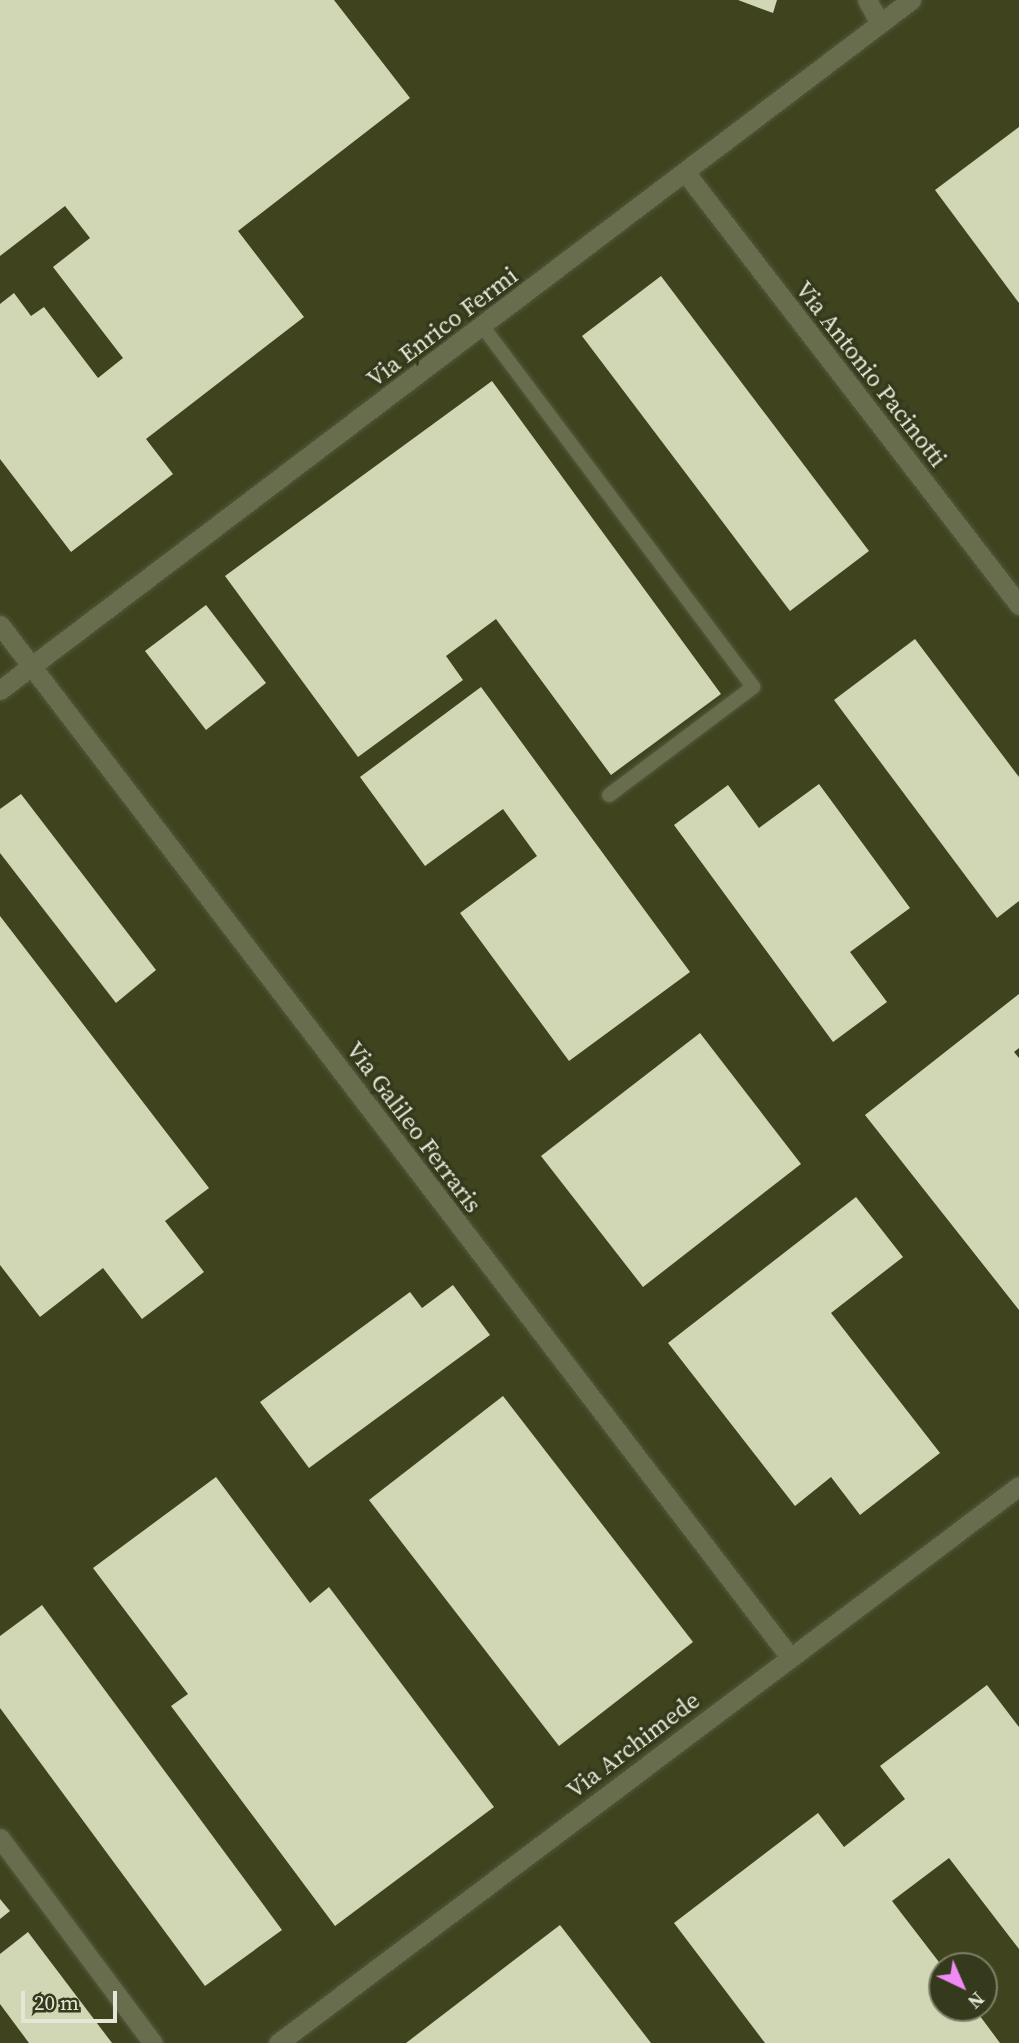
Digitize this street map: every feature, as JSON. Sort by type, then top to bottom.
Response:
[{"type":"street","points":[[867,0],[880,23]]},
{"type":"street","name":"Via Enrico Fermi","points":[[0,690],[483,327],[911,0]]},
{"type":"street","name":"Via Antonio Pacinotti","points":[[685,172],[1019,605]]},
{"type":"street","name":"Via Galileo Ferraris","points":[[0,625],[790,1657]]},
{"type":"street","name":"Via Archimede","points":[[278,2043],[1019,1486]]},
{"type":"street","points":[[0,1838],[153,2043]]},
{"type":"lane","points":[[483,327],[753,687],[609,795]]},
{"type":"shaded area","points":[[0,0],[1019,0],[1019,2043],[0,2043]]},
{"type":"building","points":[[0,0],[334,0],[410,98],[238,231],[304,317],[146,439],[173,474],[71,552],[0,459],[0,304],[14,293],[31,316],[44,307],[98,378],[123,358],[53,267],[90,238],[65,206],[0,256]]},
{"type":"building","points":[[738,0],[777,0],[773,13]]},
{"type":"building","points":[[1019,127],[1019,303],[935,190]]},
{"type":"building","points":[[661,276],[869,551],[790,611],[582,336]]},
{"type":"building","points":[[492,381],[721,694],[611,775],[496,619],[446,656],[463,680],[358,757],[225,576]]},
{"type":"building","points":[[206,605],[266,683],[206,730],[145,651]]},
{"type":"building","points":[[915,639],[1019,777],[1019,901],[997,918],[834,700]]},
{"type":"building","points":[[481,687],[690,972],[569,1061],[460,913],[537,856],[503,809],[425,866],[360,777]]},
{"type":"building","points":[[819,784],[910,908],[850,952],[887,1002],[833,1042],[674,825],[728,785],[759,828]]},
{"type":"building","points":[[21,794],[156,970],[116,1003],[0,853],[0,809]]},
{"type":"building","points":[[0,916],[209,1188],[165,1221],[204,1272],[142,1319],[103,1268],[40,1317],[0,1265]]},
{"type":"building","points":[[1019,994],[1019,1048],[1014,1052],[1019,1058],[1019,1310],[865,1115]]},
{"type":"building","points":[[700,1033],[801,1164],[643,1287],[541,1156]]},
{"type":"building","points":[[856,1197],[903,1257],[831,1313],[940,1453],[860,1515],[831,1477],[795,1506],[668,1343]]},
{"type":"building","points":[[453,1285],[490,1335],[309,1468],[260,1402],[410,1292],[422,1308]]},
{"type":"building","points":[[503,1396],[693,1642],[559,1746],[369,1500]]},
{"type":"building","points":[[216,1477],[310,1603],[329,1587],[494,1807],[335,1926],[171,1706],[188,1694],[93,1568]]},
{"type":"building","points":[[42,1605],[282,1930],[205,1986],[0,1708],[0,1636]]},
{"type":"building","points":[[987,1685],[1019,1727],[1019,1949],[949,1858],[892,1901],[931,1952],[928,1952],[928,2022],[984,2022],[1000,2043],[765,2043],[674,1923],[818,1813],[844,1847],[905,1799],[880,1766]]},
{"type":"building","points":[[0,1899],[10,1911],[0,1919]]},
{"type":"building","points":[[560,1925],[651,2043],[406,2043]]},
{"type":"building","points":[[28,1932],[112,2043],[29,2043],[0,2004],[0,1954]]}]
